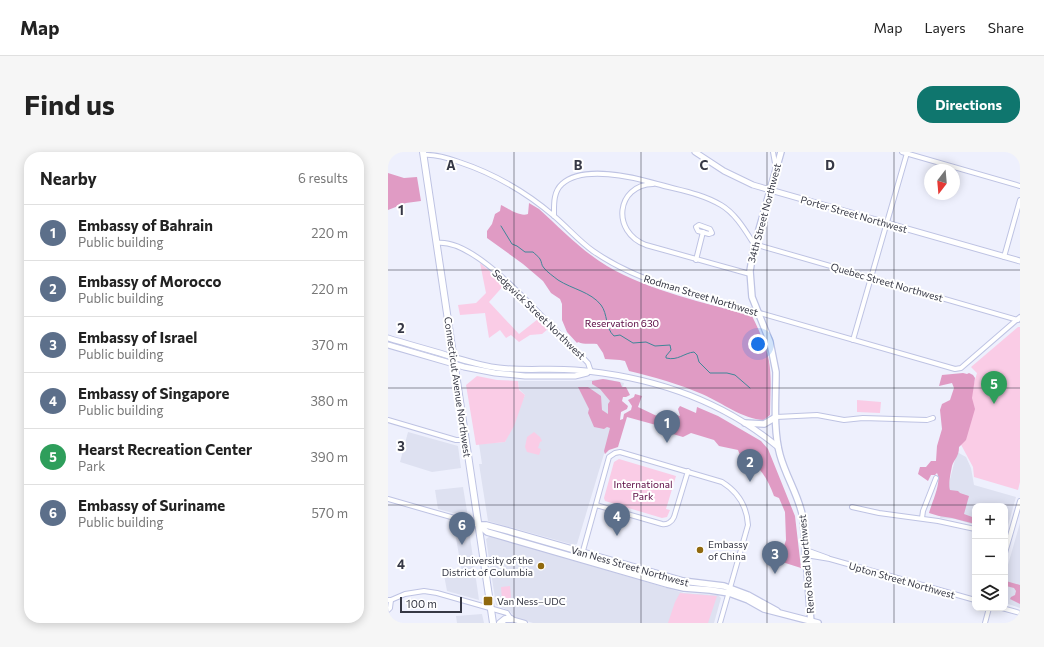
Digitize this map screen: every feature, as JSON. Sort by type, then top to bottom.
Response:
[{"type":"main road","name":"34th Street Northwest","points":[[750,274],[754,244],[781,152]]},
{"type":"main road","name":"Connecticut Avenue Northwest","points":[[424,153],[493,623]]},
{"type":"main road","name":"Reno Road Northwest","points":[[750,274],[751,292],[769,340],[774,359],[776,372],[778,447],[802,514],[811,622]]},
{"type":"main road","points":[[745,423],[764,424],[776,416]]},
{"type":"main road","name":"Van Ness Street Northwest","points":[[478,525],[487,532],[690,583],[717,585],[754,598],[779,612],[818,623]]},
{"type":"main road","points":[[500,623],[505,619],[511,619]]},
{"type":"street","name":"Porter Street Northwest","points":[[695,152],[732,176],[770,190],[1020,261]]},
{"type":"street","points":[[773,152],[776,169]]},
{"type":"street","name":"Rodman Street Northwest","points":[[424,153],[453,160],[491,175],[521,191],[554,216],[591,250],[634,274],[666,286],[853,340],[959,369],[1019,319]]},
{"type":"street","points":[[853,340],[887,223],[904,153],[1020,186]]},
{"type":"street","points":[[554,216],[555,200],[558,189],[566,181],[576,177],[590,175],[637,178],[677,188],[704,197],[722,206],[734,217],[754,244]]},
{"type":"street","points":[[657,184],[648,184],[640,187],[630,195],[626,202],[622,218],[625,228],[632,237],[644,245],[750,274]]},
{"type":"street","points":[[1004,256],[1020,200]]},
{"type":"street","points":[[696,260],[703,232]]},
{"type":"street","name":"Sedgwick Street Northwest","points":[[437,243],[445,242],[456,246],[481,260],[500,275],[588,363],[591,372]]},
{"type":"street","name":"Quebec Street Northwest","points":[[754,244],[1019,319]]},
{"type":"street","points":[[388,338],[516,373]]},
{"type":"street","points":[[388,345],[484,372],[516,373],[565,370],[591,372],[626,377],[671,388],[704,401],[745,423],[778,447]]},
{"type":"street","points":[[776,416],[817,415],[844,420],[863,418],[927,420],[933,418]]},
{"type":"street","points":[[388,420],[456,440],[466,440]]},
{"type":"street","points":[[581,555],[609,457],[616,452],[713,479],[725,484],[738,497],[745,510],[747,528],[720,623]]},
{"type":"street","points":[[596,505],[666,524],[671,522],[674,518],[688,472]]},
{"type":"street","points":[[922,518],[923,511],[936,478]]},
{"type":"street","name":"Van Ness Street Northwest","points":[[388,499],[478,525]]},
{"type":"street","points":[[1008,535],[1020,501]]},
{"type":"street","points":[[852,507],[879,513],[922,518],[972,528]]},
{"type":"street","name":"Upton Street Northwest","points":[[806,552],[822,555],[830,559],[972,599]]},
{"type":"street","points":[[388,610],[390,608],[390,600],[405,594],[424,591],[437,593],[506,613],[511,619],[526,623]]},
{"type":"street","points":[[1008,610],[1020,613]]},
{"type":"street","points":[[985,623],[988,611]]},
{"type":"shaded area","points":[[606,379],[624,383],[606,447],[607,451],[604,454],[577,544],[574,545],[488,521],[479,464],[482,464],[479,444],[505,442],[525,395],[519,389],[518,381],[574,381]]},
{"type":"shaded area","points":[[408,432],[458,446],[461,468],[432,472],[400,462]]},
{"type":"shaded area","points":[[957,452],[966,457],[971,468],[974,485],[1016,497],[1008,526],[1008,503],[972,503],[972,524],[955,519],[940,518]]},
{"type":"shaded area","points":[[463,487],[468,517],[438,509],[435,490]]},
{"type":"shaded area","points":[[1020,523],[1020,608],[1008,604],[1008,565]]},
{"type":"shaded area","points":[[454,526],[469,530],[479,600],[447,591],[444,575],[462,573]]},
{"type":"shaded area","name":"University of the District of Columbia","points":[[490,536],[684,593],[718,595],[721,598],[714,623],[533,623],[514,617],[510,611],[496,605],[486,539]]},
{"type":"shaded area","points":[[482,614],[484,623],[457,623],[456,616]]},
{"type":"green space","points":[[388,173],[404,178],[417,177],[421,201],[406,203],[388,210]]},
{"type":"green space","name":"Reservation 630","points":[[529,203],[539,209],[589,254],[624,275],[641,283],[678,296],[752,316],[760,332],[768,355],[771,381],[770,415],[764,420],[748,417],[693,390],[629,371],[625,361],[605,359],[597,344],[577,343],[567,332],[562,320],[562,304],[560,299],[551,293],[543,281],[523,264],[487,238],[487,231],[492,224],[495,214],[500,211],[501,205],[514,212],[525,215],[528,214]]},
{"type":"green space","points":[[480,263],[505,284],[489,302],[519,334],[538,319],[548,329],[542,334],[530,335],[519,342],[511,335],[506,338],[500,330],[489,338],[485,313],[460,315],[458,305],[476,303],[486,293]]},
{"type":"green space","points":[[1018,327],[1020,327],[1020,482],[1018,490],[974,477],[973,467],[958,439],[977,373],[971,367]]},
{"type":"green space","points":[[969,373],[975,378],[972,398],[975,409],[966,440],[959,447],[952,466],[949,488],[950,490],[958,491],[969,496],[964,514],[972,517],[972,523],[929,513],[938,482],[937,473],[935,475],[931,475],[928,481],[918,474],[920,467],[926,467],[931,461],[936,461],[937,446],[942,429],[940,410],[942,404],[950,400],[954,388],[952,383],[939,386],[942,375]]},
{"type":"green space","points":[[477,376],[497,380],[518,381],[519,390],[525,395],[514,426],[505,442],[476,445],[466,385]]},
{"type":"green space","points":[[603,379],[620,382],[622,387],[626,387],[630,395],[623,397],[622,401],[628,406],[627,409],[621,412],[620,420],[623,419],[624,414],[631,410],[632,406],[628,400],[634,397],[635,394],[642,396],[638,407],[659,417],[666,412],[680,416],[678,409],[680,406],[696,413],[697,407],[718,416],[761,441],[768,449],[795,516],[801,568],[779,561],[786,540],[785,512],[779,498],[774,496],[760,470],[746,458],[743,463],[738,450],[719,446],[714,440],[691,433],[683,437],[656,429],[656,425],[627,417],[618,447],[609,450],[605,454],[604,451],[610,428],[607,427],[604,429],[594,427],[588,413],[589,409],[578,387],[588,387],[601,396],[602,410],[608,414],[608,404],[610,401],[600,389],[592,384],[592,381]]},
{"type":"green space","points":[[857,400],[881,402],[880,413],[857,412]]},
{"type":"green space","points":[[534,432],[542,441],[540,442],[538,448],[541,449],[539,455],[527,452],[525,447],[527,437]]},
{"type":"green space","name":"International Park","points":[[619,459],[676,476],[666,509],[670,510],[667,517],[662,518],[605,501],[604,498],[614,462]]},
{"type":"green space","points":[[1008,582],[1020,585],[1020,604],[1010,599],[1015,595],[1016,591],[1014,588],[1008,586]]},
{"type":"green space","points":[[510,586],[511,597],[506,605],[502,600],[501,587]]},
{"type":"green space","points":[[680,593],[717,596],[708,623],[668,623],[675,602]]},
{"type":"waterway","points":[[501,226],[512,244],[525,252],[533,252],[541,260],[543,267],[552,276],[587,294],[597,301],[605,313],[609,329],[614,336],[620,335],[633,343],[646,342],[655,346],[670,345],[671,350],[666,356],[666,358],[670,359],[694,352],[697,355],[699,362],[710,373],[727,373],[735,375],[750,388]]},
{"type":"place","name":"Hearst Recreation Center","points":[[994,404]]},
{"type":"place","name":"Embassy of Bahrain","points":[[667,443]]},
{"type":"place","name":"Embassy of Morocco","points":[[750,482]]},
{"type":"place","name":"Embassy of Singapore","points":[[617,536]]},
{"type":"place","name":"Embassy of Suriname","points":[[462,545]]},
{"type":"place","name":"Embassy of China","points":[[700,550]]},
{"type":"place","name":"University of the District of Columbia","points":[[541,566]]},
{"type":"place","name":"Embassy of Israel","points":[[775,574]]},
{"type":"place","name":"Van Ness–UDC","points":[[488,601]]}]
